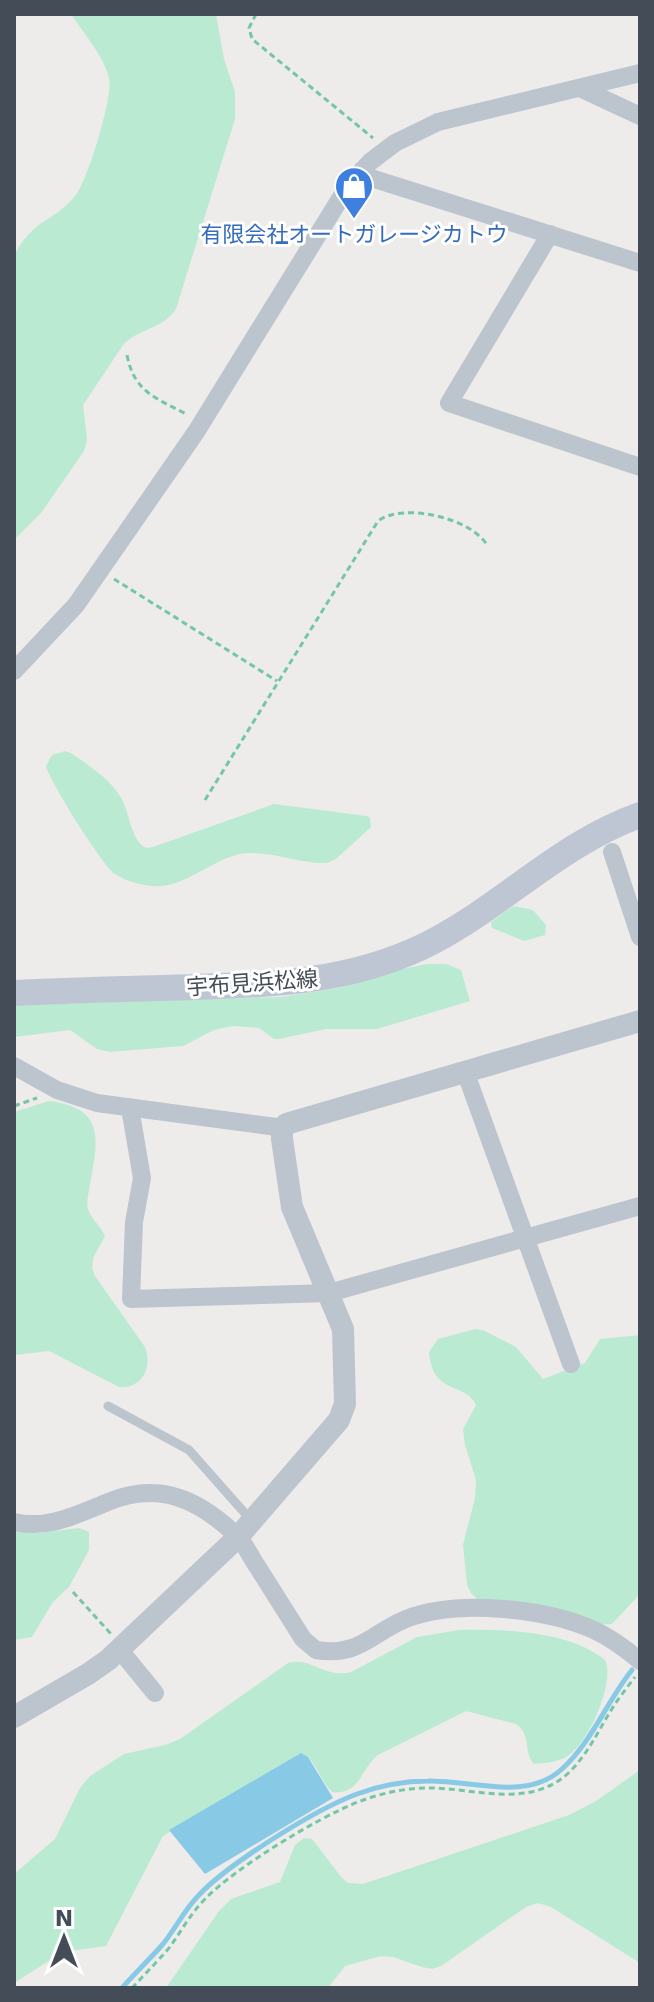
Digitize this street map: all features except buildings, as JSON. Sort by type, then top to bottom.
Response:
[{"type":"main road","name":"宇布見浜松線","points":[[14,993],[280,984],[355,971],[433,941],[576,846],[640,815]]},
{"type":"street","points":[[14,671],[67,617],[203,423],[339,199],[362,170],[384,150],[438,122],[640,73]]},
{"type":"street","points":[[580,88],[640,116]]},
{"type":"street","points":[[362,170],[368,177],[640,263]]},
{"type":"street","points":[[550,234],[449,403],[640,467]]},
{"type":"street","points":[[612,852],[640,937]]},
{"type":"street","points":[[14,1066],[76,1098],[284,1128],[294,1121],[640,1021]]},
{"type":"street","points":[[465,1071],[571,1364]]},
{"type":"street","points":[[130,1108],[142,1178],[134,1222],[131,1299],[329,1293],[640,1206]]},
{"type":"street","points":[[14,1717],[88,1674],[120,1648],[245,1529],[335,1426],[343,1412],[345,1341],[340,1317],[292,1207],[282,1139],[284,1128]]},
{"type":"street","points":[[14,1522],[37,1525],[55,1523],[127,1495],[170,1494],[245,1529],[303,1639],[316,1650],[350,1650],[419,1615],[480,1609],[526,1612],[570,1622],[611,1639],[640,1661]]},
{"type":"street","points":[[120,1648],[155,1693]]},
{"type":"lane","points":[[108,1406],[189,1450],[245,1529]]},
{"type":"path","points":[[256,14],[249,28],[252,39],[384,150]]},
{"type":"path","points":[[127,355],[143,390],[203,423]]},
{"type":"path","points":[[205,800],[372,528],[385,516],[402,512],[444,519],[482,537],[487,545]]},
{"type":"path","points":[[100,571],[277,682]]},
{"type":"path","points":[[73,1592],[120,1648]]},
{"type":"path","points":[[132,1988],[216,1888],[281,1844],[340,1810],[375,1796],[412,1789],[516,1795],[556,1783],[587,1751],[640,1670]]},
{"type":"green space","points":[[71,14],[216,14],[224,59],[235,92],[235,119],[176,309],[164,321],[123,345],[83,405],[87,439],[84,451],[41,513],[14,540],[14,256],[28,234],[67,205],[80,188],[98,138],[109,87],[102,61]]},
{"type":"green space","points":[[65,751],[92,768],[115,790],[123,802],[133,832],[146,848],[274,804],[367,816],[371,827],[336,859],[327,863],[248,853],[227,858],[178,882],[162,886],[141,884],[120,877],[108,867],[57,788],[46,766],[52,755]]},
{"type":"green space","points":[[513,906],[533,910],[546,925],[545,935],[524,941],[492,928],[491,922]]},
{"type":"green space","points":[[427,964],[446,964],[461,970],[470,1001],[377,1029],[326,1029],[279,1039],[274,1039],[259,1028],[233,1026],[214,1030],[183,1046],[110,1052],[97,1049],[70,1030],[14,1037],[14,1005],[281,997],[339,988]]},
{"type":"green space","points":[[49,1101],[81,1111],[94,1129],[95,1153],[87,1206],[105,1236],[94,1256],[92,1267],[95,1276],[145,1347],[148,1362],[144,1375],[127,1387],[119,1387],[49,1351],[14,1355],[14,1112]]},
{"type":"green space","points":[[475,1329],[516,1347],[543,1379],[585,1363],[600,1339],[640,1335],[640,1594],[612,1624],[599,1625],[478,1600],[467,1585],[463,1545],[475,1498],[476,1480],[463,1429],[476,1405],[472,1398],[436,1376],[429,1352],[438,1339]]},
{"type":"green space","points":[[79,1528],[89,1532],[89,1550],[69,1587],[53,1602],[32,1637],[14,1640],[14,1531],[37,1533]]},
{"type":"green space","points":[[459,1630],[515,1631],[555,1638],[590,1650],[605,1660],[606,1683],[598,1713],[574,1751],[559,1760],[534,1764],[524,1733],[516,1724],[466,1711],[378,1755],[355,1785],[342,1792],[332,1792],[310,1760],[301,1753],[163,1836],[106,1946],[63,1952],[14,1983],[14,1874],[55,1839],[80,1788],[90,1776],[124,1754],[180,1739],[288,1663],[303,1662],[333,1673],[351,1672],[417,1637]]},
{"type":"green space","points":[[640,1770],[640,1963],[551,1907],[538,1903],[526,1907],[441,1966],[432,1969],[381,1956],[345,1966],[328,1988],[166,1988],[219,1911],[231,1899],[280,1882],[295,1845],[304,1838],[312,1839],[348,1883],[363,1884],[569,1815],[596,1801]]},
{"type":"water","points":[[301,1753],[308,1757],[333,1798],[205,1874],[169,1830]]},
{"type":"waterway","points":[[122,1988],[163,1944],[189,1907],[212,1882],[274,1838],[340,1801],[392,1784],[410,1782],[515,1787],[548,1779],[573,1758],[632,1670]]},
{"type":"place","name":"有限会社オートガレージカトウ","points":[[354,220]]}]
